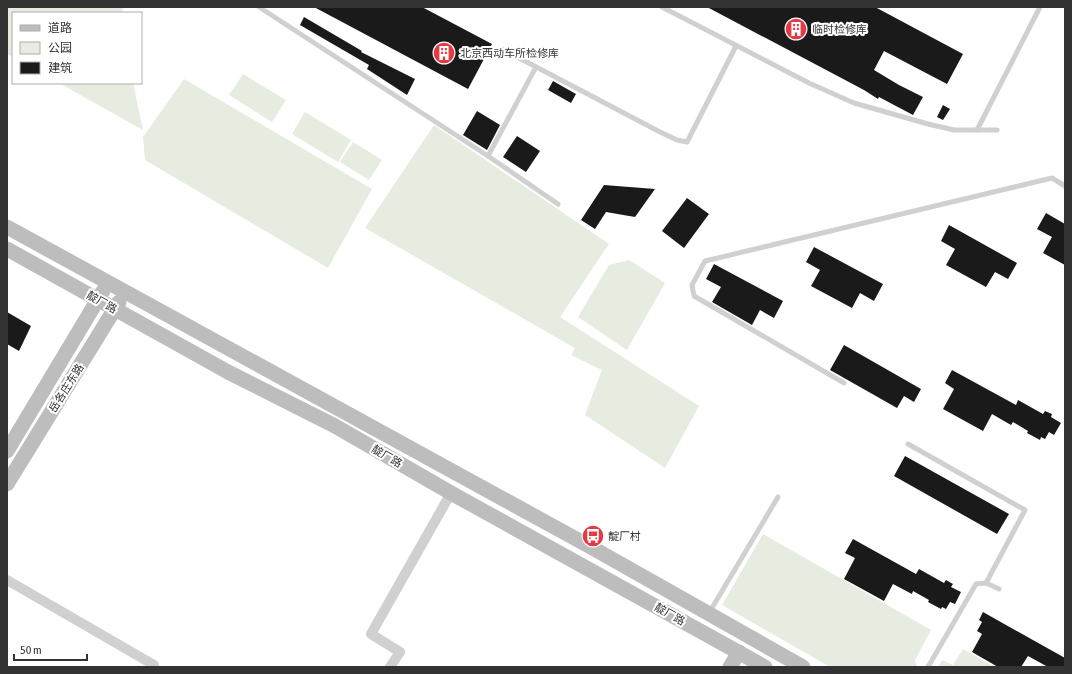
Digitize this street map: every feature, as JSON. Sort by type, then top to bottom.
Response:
[{"type":"main road","points":[[7,227],[590,546],[803,667]]},
{"type":"main road","name":"靛厂路","points":[[7,249],[228,372],[335,426],[451,493],[765,667]]},
{"type":"main road","name":"岳各庄东路","points":[[7,451],[108,283]]},
{"type":"main road","name":"岳各庄东路","points":[[7,484],[124,292]]},
{"type":"main road","points":[[730,667],[739,652]]},
{"type":"street","points":[[390,667],[400,652],[372,634],[451,493]]},
{"type":"street","points":[[7,580],[154,665]]},
{"type":"lane","points":[[259,7],[488,156],[558,204]]},
{"type":"lane","points":[[662,7],[809,83],[854,103],[954,130],[997,130]]},
{"type":"lane","points":[[977,130],[1040,7]]},
{"type":"lane","points":[[502,49],[677,140],[687,142],[736,46]]},
{"type":"lane","points":[[488,156],[536,67]]},
{"type":"lane","points":[[844,383],[694,296],[692,285],[705,261],[1052,178],[1065,186]]},
{"type":"lane","points":[[908,444],[1025,510],[986,583]]},
{"type":"lane","points":[[709,614],[778,497]]},
{"type":"lane","points":[[928,667],[976,584],[986,583],[998,589]]},
{"type":"green space","points":[[7,7],[124,7],[122,12],[12,12],[12,56],[7,54]]},
{"type":"green space","points":[[243,74],[286,100],[272,122],[229,95]]},
{"type":"green space","points":[[184,79],[372,189],[328,268],[145,160],[143,137]]},
{"type":"green space","points":[[61,84],[133,84],[143,130]]},
{"type":"green space","points":[[305,112],[351,140],[338,162],[292,134]]},
{"type":"green space","points":[[434,125],[609,244],[560,317],[699,406],[665,468],[585,415],[602,370],[571,355],[575,348],[365,228]]},
{"type":"green space","points":[[353,142],[382,160],[369,180],[340,162]]},
{"type":"green space","points":[[629,260],[665,283],[627,350],[578,317],[609,265]]},
{"type":"green space","points":[[763,534],[931,630],[915,660],[917,667],[830,667],[722,605]]},
{"type":"green space","points":[[963,649],[995,667],[938,667],[942,660],[953,665]]},
{"type":"building","name":"北京西动车所检修库","points":[[314,7],[422,7],[492,44],[468,89]]},
{"type":"building","points":[[707,7],[875,7],[963,54],[947,84],[884,51],[874,70],[923,97],[913,115],[879,97],[878,99],[864,90]]},
{"type":"building","points":[[304,17],[362,51],[361,52],[415,79],[407,95],[367,69],[369,65],[300,25]]},
{"type":"building","points":[[553,81],[576,94],[571,103],[548,90]]},
{"type":"building","points":[[943,105],[950,109],[943,120],[937,117]]},
{"type":"building","points":[[477,111],[500,125],[487,150],[463,135]]},
{"type":"building","points":[[517,136],[540,151],[526,172],[503,157]]},
{"type":"building","points":[[604,185],[655,189],[635,217],[606,212],[595,229],[581,220]]},
{"type":"building","points":[[687,198],[709,214],[684,248],[662,231]]},
{"type":"building","points":[[1046,213],[1065,224],[1065,265],[1043,253],[1052,237],[1037,229]]},
{"type":"building","points":[[949,225],[1017,263],[1008,279],[995,272],[986,287],[946,265],[955,249],[941,241]]},
{"type":"building","points":[[814,247],[883,284],[874,301],[860,293],[852,308],[811,286],[820,270],[806,262]]},
{"type":"building","points":[[714,264],[783,301],[774,318],[760,310],[752,325],[712,302],[721,287],[706,279]]},
{"type":"building","points":[[7,312],[31,326],[19,351],[7,344]]},
{"type":"building","points":[[844,345],[921,389],[914,402],[904,396],[897,408],[830,370]]},
{"type":"building","points":[[952,370],[1016,405],[1018,400],[1043,414],[1045,411],[1052,414],[1051,417],[1061,423],[1054,435],[1049,432],[1045,439],[1041,437],[1040,440],[1027,433],[1028,431],[1013,422],[1011,425],[992,414],[983,431],[943,409],[954,389],[945,383]]},
{"type":"building","points":[[905,456],[1009,514],[997,534],[894,476]]},
{"type":"building","points":[[853,539],[916,574],[919,569],[944,583],[946,580],[953,584],[951,587],[961,592],[955,604],[950,602],[946,609],[942,607],[941,609],[913,591],[912,594],[893,584],[884,601],[844,579],[855,558],[845,553]]},
{"type":"building","points":[[983,612],[1065,658],[1065,667],[1048,667],[1028,656],[1021,667],[998,667],[972,652],[982,634],[977,631],[982,622],[979,620]]},
{"type":"place","name":"临时检修库","points":[[796,29]]},
{"type":"place","name":"北京西动车所检修库","points":[[444,53]]},
{"type":"place","name":"靛厂村","points":[[593,536]]}]
